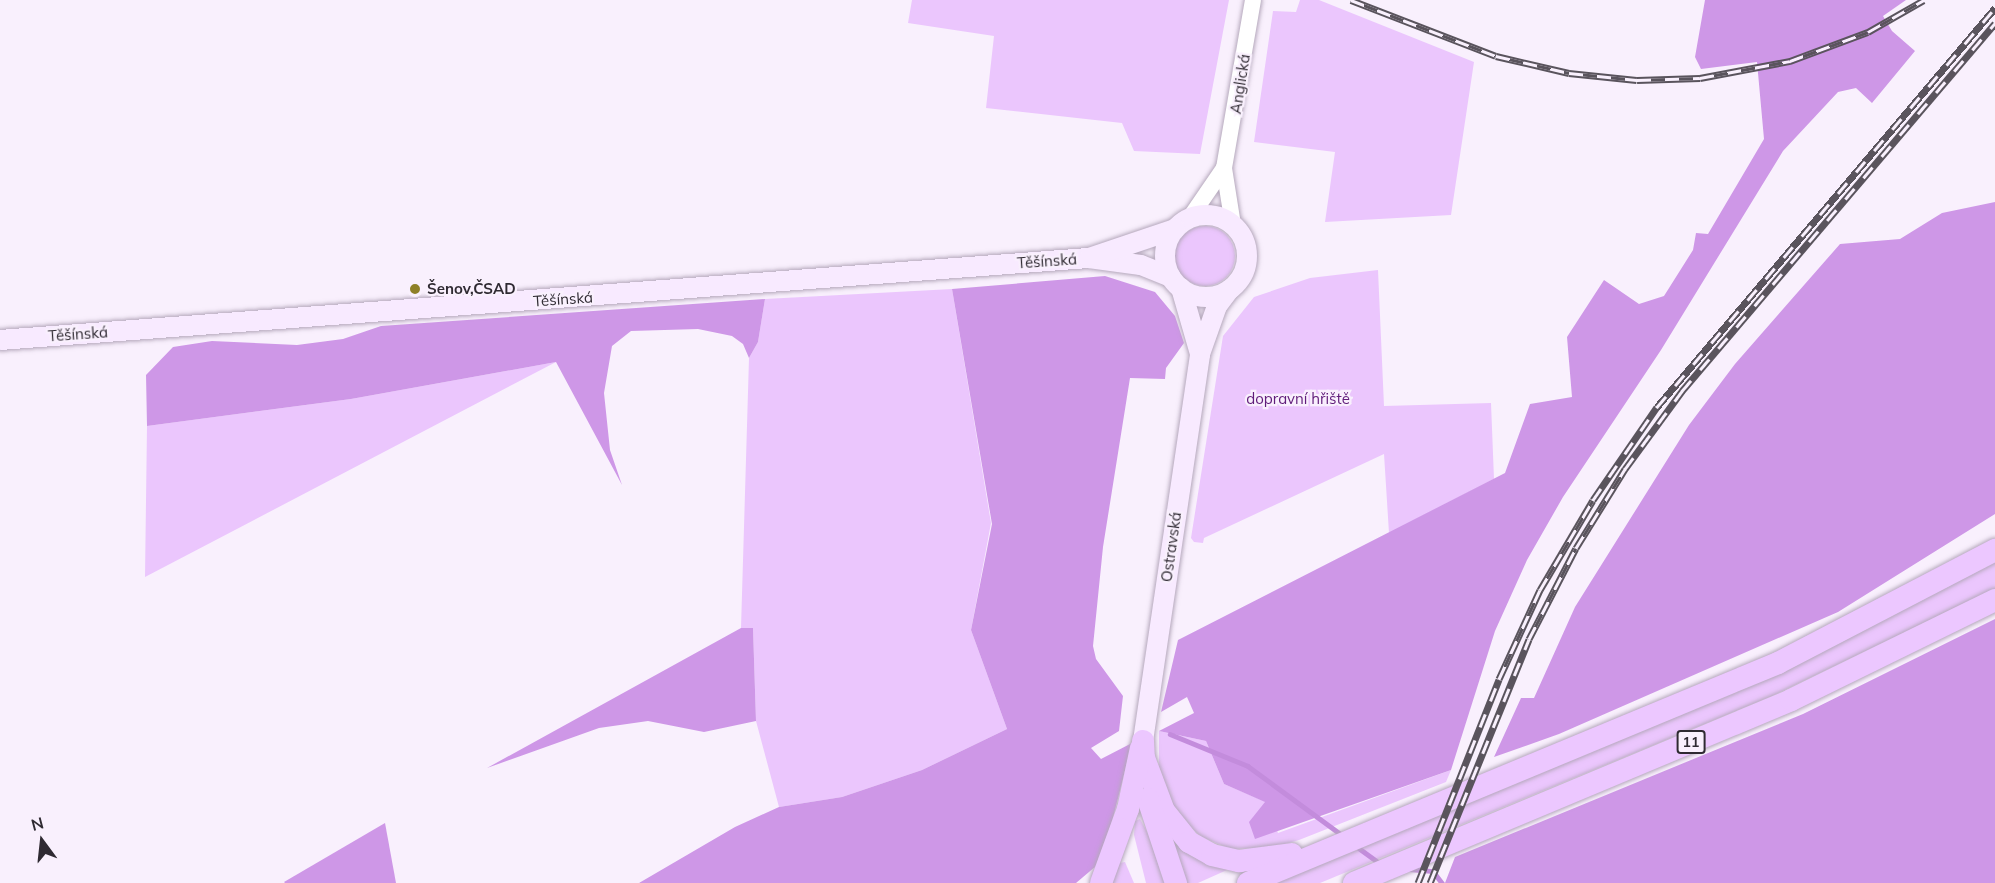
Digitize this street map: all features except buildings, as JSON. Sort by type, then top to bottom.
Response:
[{"type":"highway","name":"11","points":[[1248,883],[1778,663],[1995,550]]},
{"type":"highway","name":"11","points":[[1354,883],[1791,700],[1995,600]]},
{"type":"highway","points":[[1144,749],[1171,822],[1189,842],[1212,855],[1253,861],[1343,844]]},
{"type":"highway","points":[[1101,883],[1128,809],[1144,749]]},
{"type":"highway","points":[[1144,749],[1152,814],[1176,883]]},
{"type":"main road","points":[[1210,215],[1233,225],[1247,254],[1241,277],[1229,290],[1205,297],[1176,283],[1165,254],[1182,224],[1210,215]]},
{"type":"main road","name":"Těšínská","points":[[1089,258],[1182,224]]},
{"type":"main road","name":"Těšínská","points":[[0,340],[1089,258],[1147,267],[1176,283]]},
{"type":"main road","name":"Ostravská","points":[[1176,283],[1200,354]]},
{"type":"main road","name":"Ostravská","points":[[1144,749],[1200,354],[1218,306],[1229,290]]},
{"type":"street","name":"Anglická","points":[[1233,225],[1224,168],[1253,0]]},
{"type":"street","name":"Anglická","points":[[1182,224],[1224,168]]},
{"type":"green space","points":[[912,0],[1229,0],[1200,154],[1134,151],[1122,123],[986,108],[994,36],[908,23]]},
{"type":"green space","points":[[1300,0],[1319,0],[1474,62],[1451,215],[1325,222],[1335,152],[1254,142],[1273,11],[1296,12]]},
{"type":"green space","points":[[1205,226],[1226,235],[1235,256],[1226,277],[1205,286],[1184,277],[1175,256],[1184,235]]},
{"type":"green space","name":"dopravní hřiště","points":[[1378,270],[1384,406],[1491,403],[1494,479],[1389,533],[1384,454],[1204,538],[1203,543],[1194,542],[1191,538],[1223,336],[1254,297],[1310,278]]},
{"type":"green space","points":[[952,289],[991,523],[971,630],[1007,729],[922,770],[842,797],[779,807],[756,721],[753,628],[741,628],[749,358],[758,342],[765,299]]},
{"type":"green space","points":[[556,362],[145,577],[147,426],[351,399]]},
{"type":"green space","points":[[1995,560],[1995,589],[1772,696],[1320,883],[1272,883],[1784,670]]},
{"type":"green space","points":[[1159,731],[1206,741],[1224,784],[1266,802],[1278,833],[1451,770],[1446,782],[1299,840],[1274,847],[1231,849],[1202,837],[1175,814],[1159,767]]},
{"type":"green space","points":[[1140,819],[1153,843],[1169,883],[1146,883],[1134,835],[1135,821]]},
{"type":"green space","points":[[1158,822],[1227,870],[1198,883],[1185,883]]},
{"type":"green space","points":[[1125,862],[1134,883],[1111,883],[1120,863]]},
{"type":"shaded area","points":[[1705,0],[1906,0],[1883,16],[1892,31],[1915,51],[1872,103],[1856,88],[1838,92],[1783,151],[1661,350],[1563,497],[1527,560],[1495,631],[1451,770],[1255,839],[1249,822],[1265,802],[1224,784],[1206,741],[1159,731],[1194,713],[1187,697],[1161,712],[1178,640],[1505,473],[1530,404],[1572,397],[1567,337],[1604,280],[1639,304],[1664,296],[1693,250],[1696,233],[1708,234],[1764,139],[1757,62],[1701,69],[1695,57]]},
{"type":"shaded area","points":[[1995,202],[1995,514],[1838,612],[1559,734],[1494,757],[1521,698],[1534,698],[1575,607],[1689,425],[1735,364],[1840,244],[1900,239],[1942,213]]},
{"type":"shaded area","points":[[1105,276],[1155,292],[1175,316],[1184,343],[1166,368],[1165,379],[1130,378],[1103,547],[1093,646],[1096,659],[1123,696],[1119,731],[1091,748],[1101,759],[1132,743],[1102,861],[1076,883],[639,883],[735,827],[779,807],[842,797],[922,770],[1007,729],[971,630],[992,524],[952,289]]},
{"type":"shaded area","points":[[765,299],[758,342],[749,358],[743,344],[732,336],[698,329],[631,331],[612,346],[604,393],[610,450],[622,485],[556,362],[351,399],[147,426],[146,375],[173,347],[212,341],[297,345],[343,339],[381,326]]},
{"type":"shaded area","points":[[1995,619],[1995,883],[1445,883],[1455,857],[1803,714]]},
{"type":"shaded area","points":[[741,628],[753,628],[756,721],[704,732],[648,721],[599,728],[487,768]]},
{"type":"shaded area","points":[[385,823],[396,883],[284,882]]},
{"type":"waterway","points":[[1170,734],[1248,766],[1342,835]]},
{"type":"waterway","points":[[1356,846],[1381,864]]},
{"type":"waterway","points":[[1409,869],[1433,871],[1442,883]]},
{"type":"railway","points":[[1351,0],[1496,56],[1569,73],[1637,80],[1700,78],[1790,61],[1868,32],[1924,0]]},
{"type":"railway","points":[[1418,883],[1499,679],[1540,590],[1593,500],[1657,407],[1995,8]]},
{"type":"railway","points":[[1430,883],[1529,639],[1576,548],[1625,469],[1682,391],[1995,23]]},
{"type":"place","name":"Šenov,ČSAD","points":[[415,289]]}]
